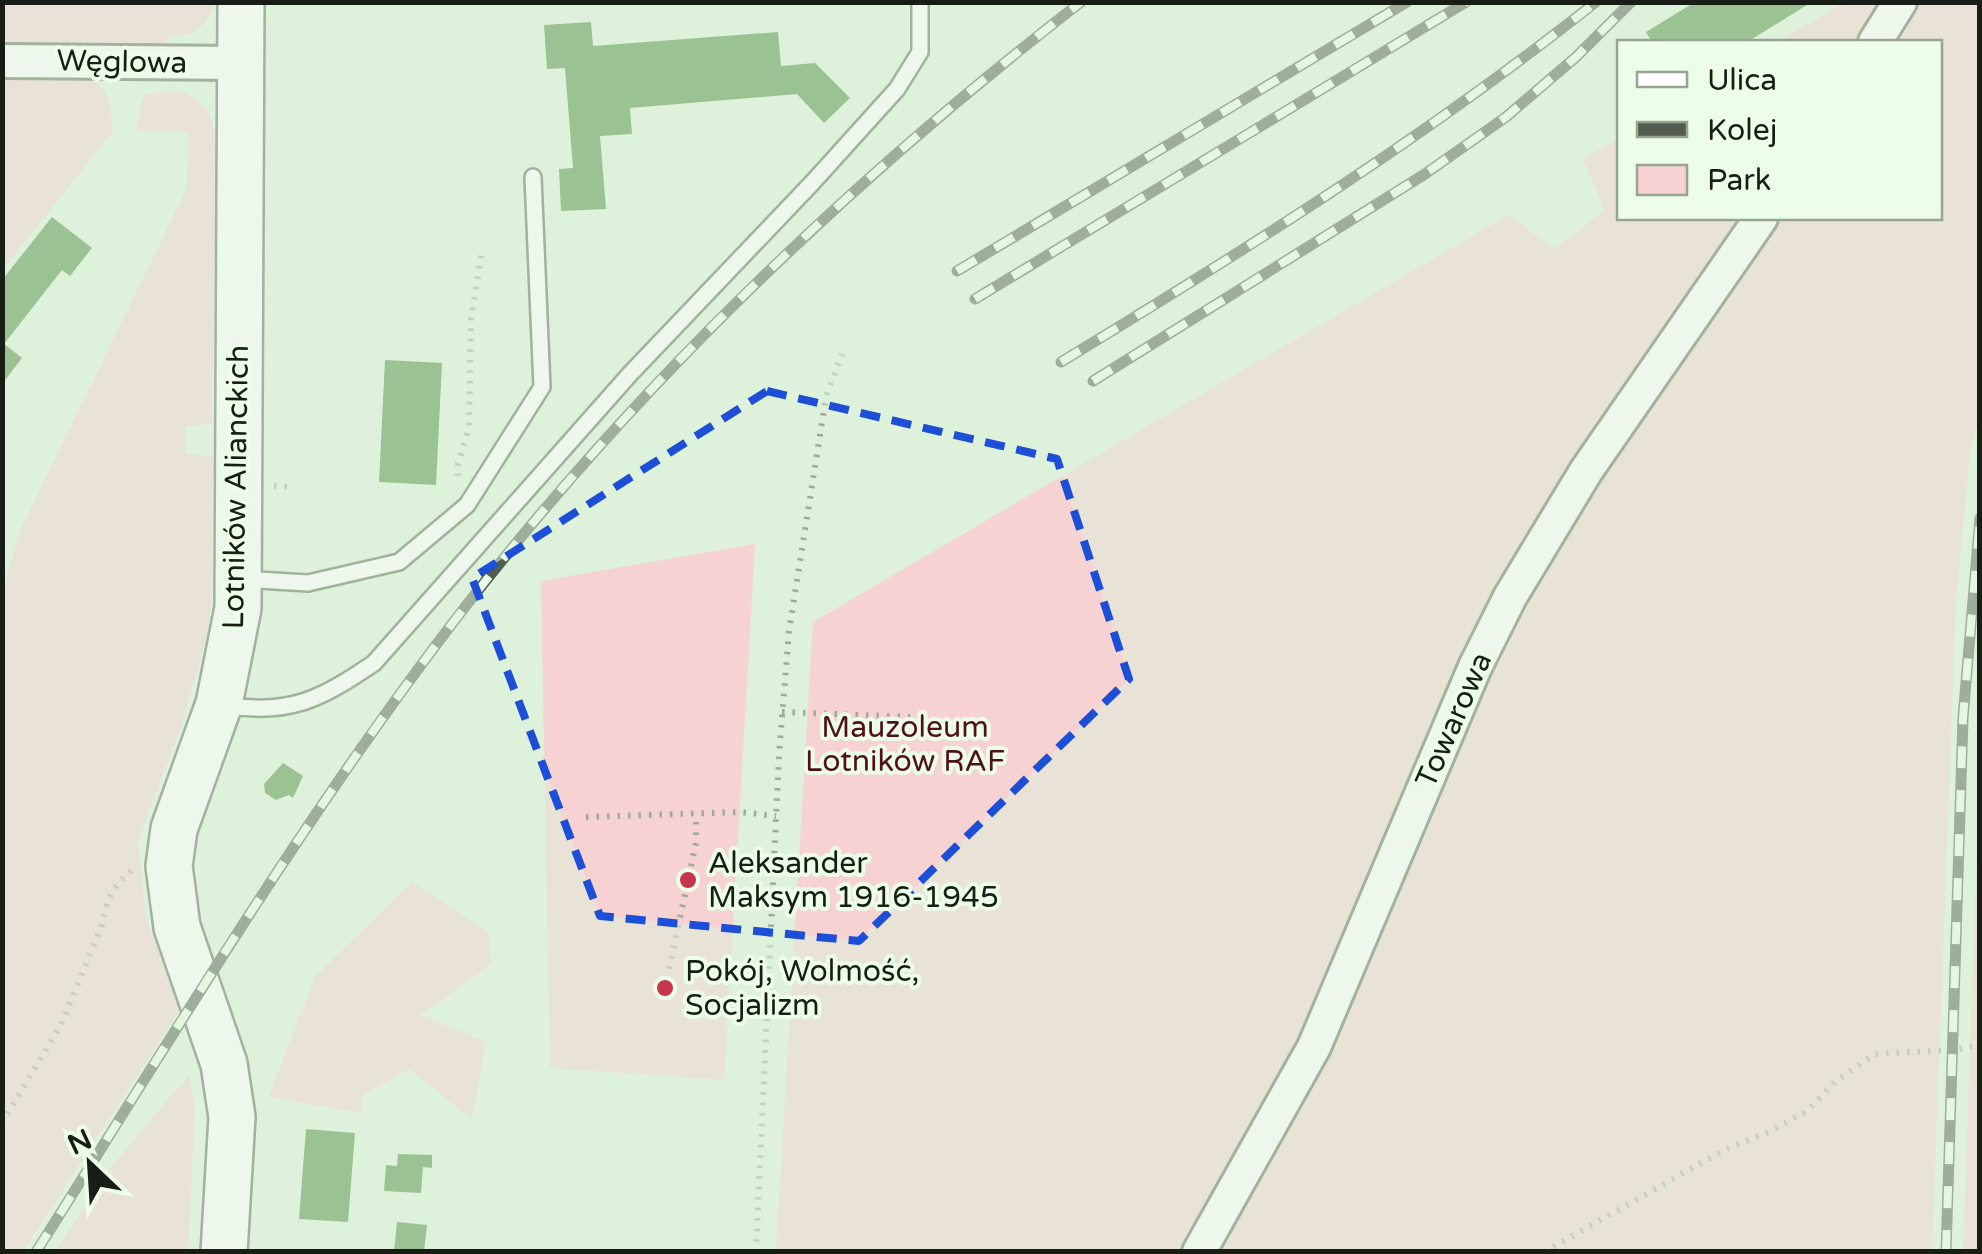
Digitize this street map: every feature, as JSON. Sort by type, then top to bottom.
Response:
[{"type":"main road","name":"Lotników Alianckich","points":[[224,1252],[230,1100],[210,1018],[177,927],[169,866],[174,829],[230,664],[239,579],[241,2]]},
{"type":"street","points":[[1875,40],[1900,2]]},
{"type":"street","name":"Węglowa","points":[[2,61],[241,63]]},
{"type":"street","name":"Towarowa","points":[[1199,1252],[1314,1047],[1475,667],[1510,597],[1586,471],[1760,220]]},
{"type":"lane","points":[[219,704],[272,710],[328,694],[374,663],[630,374],[897,88],[920,52],[920,2]]},
{"type":"lane","points":[[239,579],[308,583],[399,562],[467,505],[542,387],[534,176]]},
{"type":"path","points":[[459,512],[457,466],[469,427],[471,319],[482,252]]},
{"type":"path","points":[[756,1252],[782,712],[792,615],[826,396],[842,354]]},
{"type":"path","points":[[782,712],[913,717]]},
{"type":"path","points":[[586,816],[740,812],[776,816]]},
{"type":"path","points":[[667,979],[696,843],[696,814]]},
{"type":"path","points":[[2,1124],[61,1025],[102,926],[108,899],[119,882],[145,858]]},
{"type":"path","points":[[1544,1252],[1724,1150],[1807,1111],[1836,1080],[1876,1054],[1980,1045]]},
{"type":"highlighted area","points":[[767,391],[1057,459],[1129,679],[859,941],[600,916],[472,578]]},
{"type":"green space","points":[[2,3],[215,3],[203,25],[191,33],[167,37],[166,46],[3,43]]},
{"type":"green space","name":"Mauzoleum Lotników RAF","points":[[1844,3],[1979,3],[1980,415],[1970,454],[1956,601],[1932,1251],[776,1252],[813,622],[1508,215],[1555,249],[1605,210],[1583,159],[1617,139],[1617,220],[1942,220],[1942,40],[1780,40]]},
{"type":"green space","points":[[58,73],[97,83],[108,100],[113,131],[3,269],[3,74]]},
{"type":"green space","points":[[179,91],[205,108],[216,138],[212,424],[186,426],[186,454],[213,456],[212,600],[205,644],[180,729],[138,840],[146,918],[180,1009],[23,1251],[3,1251],[3,592],[19,533],[187,188],[188,132],[137,131],[142,101],[147,94]]},
{"type":"green space","points":[[755,544],[724,1080],[550,1068],[541,581]]},
{"type":"green space","points":[[1979,788],[1980,1251],[1963,1252]]},
{"type":"green space","points":[[412,882],[488,932],[492,964],[420,1015],[486,1042],[472,1119],[409,1069],[362,1095],[361,1113],[269,1097],[315,977]]},
{"type":"green space","points":[[189,1075],[195,1108],[188,1251],[56,1251],[111,1167]]},
{"type":"building","points":[[1695,2],[1812,2],[1750,40],[1651,40],[1646,32]]},
{"type":"building","points":[[591,22],[593,46],[778,32],[781,66],[815,63],[850,98],[824,123],[797,94],[630,108],[632,134],[600,136],[606,209],[561,211],[559,169],[573,168],[565,68],[547,69],[544,25]]},
{"type":"building","points":[[52,217],[92,248],[70,276],[62,270],[4,344],[22,358],[2,384],[2,280]]},
{"type":"building","points":[[385,360],[442,363],[436,485],[379,482]]},
{"type":"building","points":[[283,763],[303,776],[293,798],[289,795],[276,800],[265,793],[264,784]]},
{"type":"building","points":[[306,1129],[355,1133],[348,1222],[299,1219]]},
{"type":"building","points":[[398,1154],[432,1155],[432,1168],[423,1167],[421,1193],[384,1191],[386,1165],[397,1166]]},
{"type":"building","points":[[397,1222],[427,1225],[424,1252],[394,1252]]},
{"type":"railway","points":[[36,1252],[296,843],[407,684],[533,523],[604,441],[754,285],[914,139],[1081,2]]},
{"type":"railway","points":[[957,271],[1407,2]]},
{"type":"railway","points":[[975,299],[1466,2]]},
{"type":"railway","points":[[1061,362],[1334,191],[1466,100],[1596,2]]},
{"type":"railway","points":[[1093,381],[1425,174],[1506,117],[1576,57],[1631,2]]},
{"type":"railway","points":[[1946,1252],[1963,718],[1980,518]]},
{"type":"place","name":"Aleksander Maksym 1916-1945","points":[[688,880]]},
{"type":"place","name":"Pokój, Wolmość, Socjalizm","points":[[665,988]]}]
